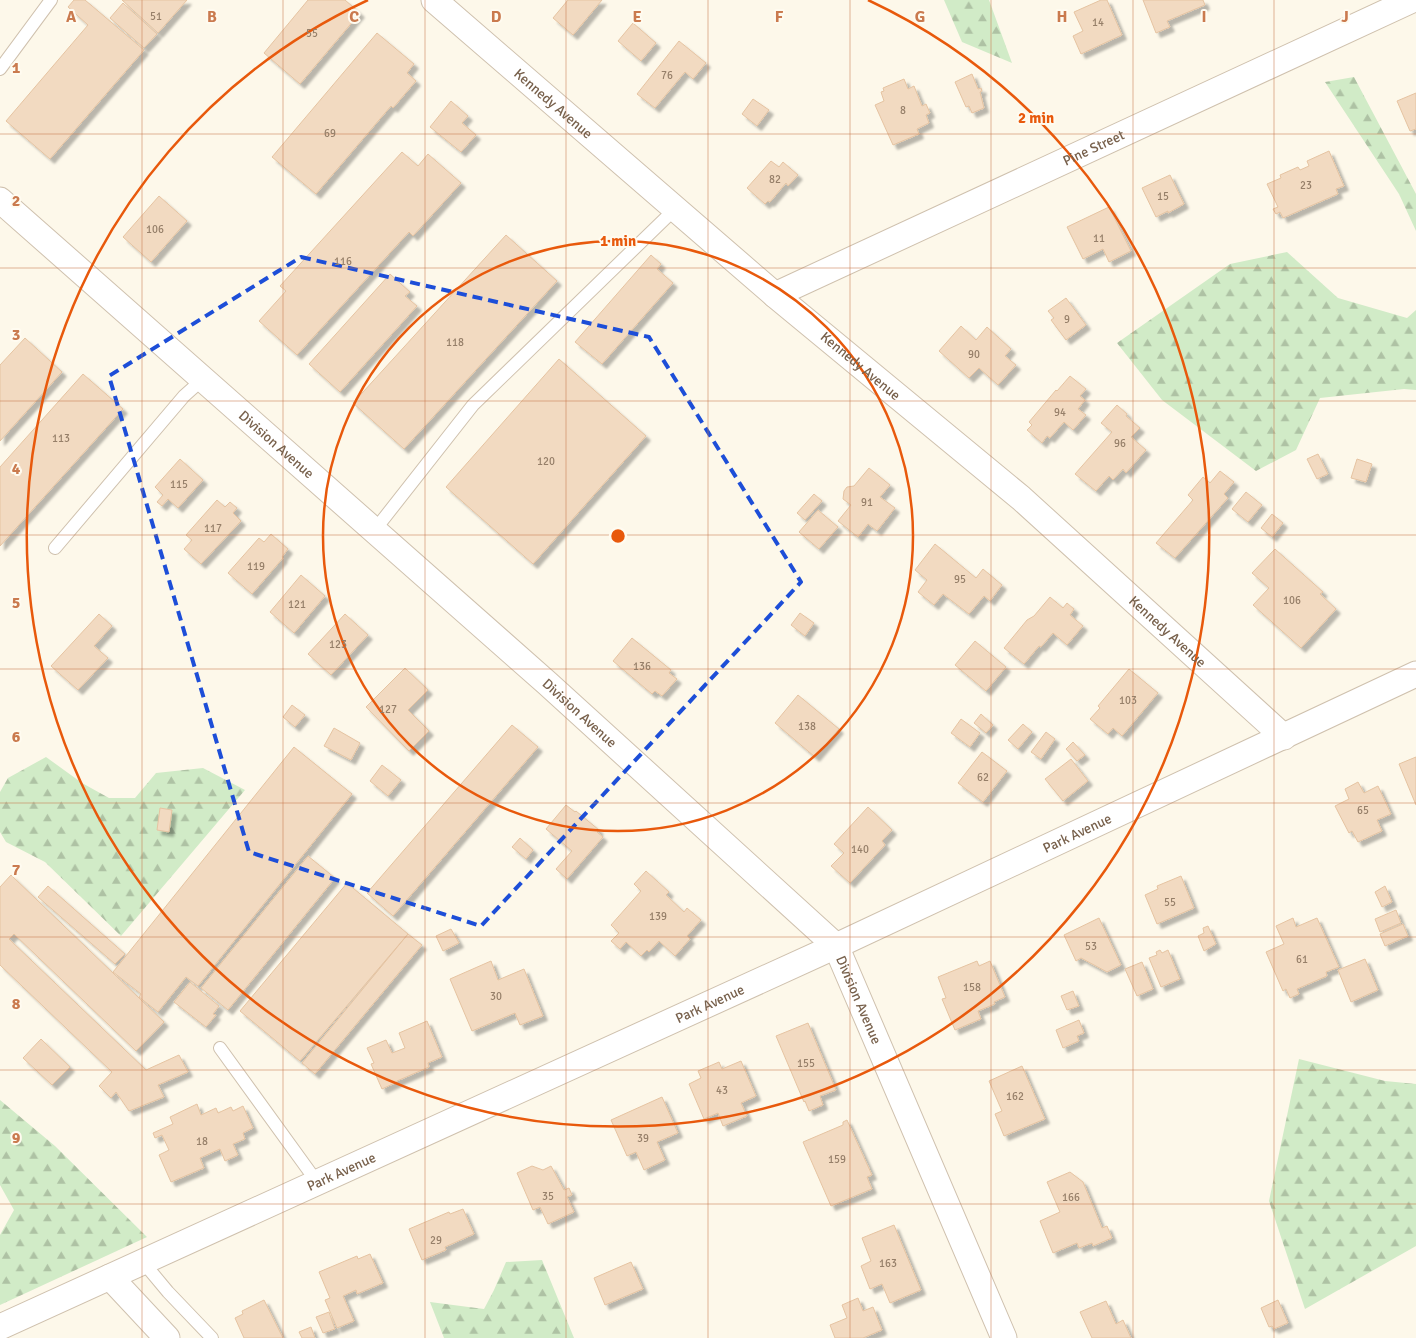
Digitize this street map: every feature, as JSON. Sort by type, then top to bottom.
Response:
[{"type":"street","name":"Kennedy Avenue","points":[[434,0],[774,295],[1021,498],[1284,737]]},
{"type":"street","name":"Pine Street","points":[[774,295],[1412,0]]},
{"type":"street","name":"Division Avenue","points":[[0,200],[547,684],[836,946],[1004,1338]]},
{"type":"street","name":"Park Avenue","points":[[0,1327],[836,946],[1416,674]]},
{"type":"street","points":[[110,1277],[167,1338]]},
{"type":"lane","points":[[0,69],[51,0]]},
{"type":"lane","points":[[374,531],[473,405],[675,208]]},
{"type":"lane","points":[[55,548],[184,396],[203,379]]},
{"type":"lane","points":[[220,1048],[317,1182]]},
{"type":"lane","points":[[142,1262],[212,1338]]},
{"type":"highlighted area","points":[[301,257],[649,337],[801,582],[481,926],[249,852],[109,376]]},
{"type":"green space","points":[[944,0],[989,0],[1012,63],[962,42]]},
{"type":"green space","points":[[1354,77],[1416,194],[1416,231],[1399,194],[1325,82]]},
{"type":"green space","points":[[1287,252],[1338,298],[1407,318],[1416,310],[1416,390],[1404,389],[1320,398],[1296,450],[1256,471],[1162,400],[1117,343],[1230,264]]},
{"type":"green space","points":[[46,757],[82,783],[109,798],[135,798],[156,773],[203,768],[245,790],[121,936],[45,862],[6,842],[0,832],[0,792],[8,778]]},
{"type":"green space","points":[[1299,1059],[1385,1081],[1416,1084],[1416,1246],[1305,1309],[1269,1201]]},
{"type":"green space","points":[[0,1100],[55,1146],[147,1237],[0,1305],[0,1235],[14,1210],[0,1185]]},
{"type":"green space","points":[[542,1260],[574,1338],[444,1338],[430,1302],[484,1309],[506,1262]]},
{"type":"building","points":[[74,0],[85,0],[144,50],[50,159],[6,121],[88,25],[68,7]]},
{"type":"building","points":[[122,0],[187,0],[158,33]]},
{"type":"building","points":[[308,0],[345,0],[360,13],[300,84],[264,53]]},
{"type":"building","points":[[568,0],[602,0],[573,35],[553,18]]},
{"type":"building","points":[[1101,0],[1107,0],[1122,35],[1081,54],[1073,36],[1083,31],[1074,12]]},
{"type":"building","points":[[1143,0],[1203,0],[1205,5],[1167,21],[1170,27],[1156,33]]},
{"type":"building","points":[[123,3],[157,34],[144,48],[110,18]]},
{"type":"building","points":[[633,23],[656,43],[641,61],[618,41]]},
{"type":"building","points":[[377,33],[414,64],[407,73],[416,81],[393,108],[391,106],[316,194],[272,157]]},
{"type":"building","points":[[679,41],[706,63],[693,79],[685,72],[655,108],[637,94]]},
{"type":"building","points":[[972,74],[978,89],[981,88],[982,91],[980,92],[984,108],[972,113],[969,106],[966,107],[955,82]]},
{"type":"building","points":[[904,79],[908,89],[914,86],[922,106],[926,104],[930,113],[926,115],[929,123],[917,129],[919,134],[893,145],[875,105],[884,101],[881,92],[884,91],[883,88]]},
{"type":"building","points":[[1416,93],[1416,129],[1410,131],[1397,101]]},
{"type":"building","points":[[753,99],[769,110],[757,126],[742,114]]},
{"type":"building","points":[[451,101],[468,116],[462,123],[476,135],[461,152],[430,127]]},
{"type":"building","points":[[1329,151],[1344,186],[1336,189],[1338,194],[1283,218],[1280,212],[1276,214],[1273,209],[1278,207],[1267,184],[1281,178],[1280,175],[1298,167],[1300,170],[1309,166],[1307,161]]},
{"type":"building","points":[[402,152],[418,166],[428,154],[461,183],[413,236],[409,232],[297,355],[259,321],[286,291],[280,286]]},
{"type":"building","points":[[771,161],[779,167],[783,162],[798,175],[788,186],[786,183],[770,202],[768,201],[765,204],[747,188]]},
{"type":"building","points":[[1170,175],[1184,204],[1156,217],[1142,188]]},
{"type":"building","points":[[159,196],[187,221],[151,262],[123,237]]},
{"type":"building","points":[[1109,207],[1131,251],[1109,262],[1103,249],[1083,259],[1067,227]]},
{"type":"building","points":[[506,235],[557,281],[404,449],[353,403]]},
{"type":"building","points":[[651,255],[661,264],[657,269],[673,283],[602,364],[575,342]]},
{"type":"building","points":[[390,274],[410,292],[405,296],[417,306],[340,392],[309,364]]},
{"type":"building","points":[[1066,298],[1086,325],[1066,340],[1051,320],[1054,318],[1048,311]]},
{"type":"building","points":[[961,326],[976,340],[987,327],[1011,349],[1005,356],[1016,365],[998,385],[979,368],[969,378],[939,351]]},
{"type":"building","points":[[25,338],[62,372],[0,441],[0,365]]},
{"type":"building","points":[[559,359],[646,436],[533,564],[446,487]]},
{"type":"building","points":[[83,374],[123,409],[0,546],[0,467]]},
{"type":"building","points":[[1070,376],[1086,389],[1080,396],[1085,400],[1078,409],[1086,415],[1073,430],[1064,422],[1050,438],[1047,436],[1042,443],[1027,430],[1032,425],[1029,422]]},
{"type":"building","points":[[1117,405],[1140,428],[1131,437],[1146,450],[1126,473],[1123,469],[1113,480],[1109,476],[1096,491],[1075,474],[1112,432],[1101,423]]},
{"type":"building","points":[[1318,454],[1328,474],[1317,479],[1307,459]]},
{"type":"building","points":[[180,459],[203,480],[178,508],[168,499],[162,506],[157,502],[163,495],[155,487]]},
{"type":"building","points":[[1357,459],[1372,464],[1366,482],[1351,478]]},
{"type":"building","points":[[869,468],[890,485],[880,497],[895,508],[877,531],[868,524],[858,537],[838,521],[851,505],[843,499],[844,491],[847,487],[854,486]]},
{"type":"building","points":[[1220,471],[1234,482],[1224,494],[1228,498],[1175,558],[1156,543],[1193,500],[1188,495],[1203,477],[1210,483]]},
{"type":"building","points":[[1246,492],[1262,505],[1248,522],[1232,509]]},
{"type":"building","points":[[814,494],[822,501],[805,520],[797,513]]},
{"type":"building","points":[[217,500],[225,507],[230,502],[237,508],[233,513],[241,521],[201,564],[184,549],[192,540],[186,535]]},
{"type":"building","points":[[818,510],[838,527],[819,549],[799,532]]},
{"type":"building","points":[[1272,514],[1283,523],[1272,537],[1261,528]]},
{"type":"building","points":[[271,534],[288,549],[283,558],[252,594],[228,573],[259,538],[264,542]]},
{"type":"building","points":[[935,544],[976,578],[983,569],[1002,585],[990,601],[984,596],[969,614],[943,594],[934,605],[918,592],[927,580],[915,570]]},
{"type":"building","points":[[1275,549],[1323,592],[1320,594],[1336,609],[1301,648],[1253,605],[1269,588],[1252,573]]},
{"type":"building","points":[[301,575],[325,596],[294,633],[270,612]]},
{"type":"building","points":[[1050,597],[1063,608],[1067,603],[1074,609],[1070,615],[1083,626],[1067,645],[1053,633],[1024,664],[1004,648],[1027,620],[1034,616]]},
{"type":"building","points":[[800,613],[814,623],[805,636],[791,625]]},
{"type":"building","points":[[99,614],[112,626],[94,646],[108,658],[78,690],[51,666]]},
{"type":"building","points":[[345,614],[368,635],[331,675],[308,654]]},
{"type":"building","points":[[632,638],[671,670],[669,673],[677,679],[662,696],[655,691],[652,694],[613,661]]},
{"type":"building","points":[[975,641],[1006,667],[986,691],[955,665]]},
{"type":"building","points":[[405,668],[428,690],[408,710],[429,731],[409,751],[366,707]]},
{"type":"building","points":[[1129,669],[1158,693],[1122,736],[1113,728],[1108,734],[1090,719],[1100,708],[1098,706]]},
{"type":"building","points":[[798,695],[839,729],[815,757],[775,723]]},
{"type":"building","points":[[292,705],[305,715],[295,727],[283,717]]},
{"type":"building","points":[[981,714],[993,725],[986,733],[974,723]]},
{"type":"building","points":[[961,719],[980,733],[970,747],[951,733]]},
{"type":"building","points":[[1023,724],[1032,732],[1018,749],[1008,740]]},
{"type":"building","points":[[512,725],[538,747],[393,916],[367,893]]},
{"type":"building","points":[[334,728],[360,743],[351,760],[324,746]]},
{"type":"building","points":[[1046,732],[1055,739],[1041,759],[1031,752]]},
{"type":"building","points":[[1073,742],[1085,755],[1077,761],[1066,749]]},
{"type":"building","points":[[294,747],[352,794],[198,986],[186,977],[158,1012],[139,997],[141,994],[113,972]]},
{"type":"building","points":[[982,752],[1007,771],[983,802],[958,783]]},
{"type":"building","points":[[1416,757],[1416,805],[1399,764]]},
{"type":"building","points":[[1071,759],[1088,781],[1063,801],[1045,779]]},
{"type":"building","points":[[382,765],[401,780],[388,796],[370,781]]},
{"type":"building","points":[[1358,782],[1364,793],[1378,786],[1391,814],[1377,820],[1382,831],[1358,842],[1352,831],[1349,833],[1335,806],[1349,799],[1345,789]]},
{"type":"building","points":[[566,805],[599,830],[597,832],[603,837],[567,879],[556,869],[572,851],[546,829]]},
{"type":"building","points":[[868,807],[892,830],[882,841],[885,845],[850,883],[831,866],[844,853],[834,844]]},
{"type":"building","points":[[160,808],[172,810],[169,832],[157,830]]},
{"type":"building","points":[[520,838],[533,850],[526,859],[512,847]]},
{"type":"building","points":[[308,856],[335,878],[228,1010],[201,988]]},
{"type":"building","points":[[646,871],[669,892],[666,895],[684,912],[687,908],[701,920],[687,936],[690,939],[675,956],[659,941],[649,952],[647,950],[641,956],[626,942],[620,949],[611,941],[619,933],[611,925],[641,891],[634,884]]},
{"type":"building","points":[[11,875],[164,1022],[136,1051],[14,934],[9,939],[146,1070],[179,1055],[188,1072],[158,1085],[164,1097],[129,1111],[116,1092],[111,1098],[99,1086],[112,1072],[0,965],[0,887]]},
{"type":"building","points":[[1181,876],[1194,908],[1157,924],[1145,895],[1158,889],[1157,886]]},
{"type":"building","points":[[347,883],[408,934],[300,1061],[240,1011]]},
{"type":"building","points":[[48,886],[125,954],[115,964],[38,897]]},
{"type":"building","points":[[1385,886],[1392,902],[1382,907],[1375,892]]},
{"type":"building","points":[[1396,910],[1401,923],[1380,932],[1375,919]]},
{"type":"building","points":[[1099,918],[1121,965],[1107,972],[1081,958],[1076,961],[1064,935]]},
{"type":"building","points":[[1293,918],[1296,927],[1317,918],[1339,967],[1326,972],[1327,976],[1297,989],[1299,994],[1290,998],[1286,989],[1283,991],[1266,952],[1284,944],[1276,926]]},
{"type":"building","points":[[1403,924],[1408,936],[1385,946],[1380,934]]},
{"type":"building","points":[[1208,926],[1216,944],[1204,951],[1198,936],[1204,933],[1203,928]]},
{"type":"building","points":[[451,929],[459,943],[443,951],[436,936]]},
{"type":"building","points":[[408,934],[422,945],[315,1074],[302,1063]]},
{"type":"building","points":[[1160,950],[1162,953],[1168,950],[1180,979],[1161,987],[1149,958],[1157,955],[1156,952]]},
{"type":"building","points":[[1365,959],[1378,990],[1351,1002],[1338,970]]},
{"type":"building","points":[[491,961],[498,980],[524,969],[543,1016],[520,1025],[515,1013],[472,1031],[450,979]]},
{"type":"building","points":[[977,961],[979,966],[990,961],[1005,997],[994,1002],[995,1004],[978,1011],[981,1019],[955,1030],[942,999],[946,998],[938,977]]},
{"type":"building","points":[[1142,962],[1153,989],[1137,996],[1125,969]]},
{"type":"building","points":[[190,982],[219,1006],[213,1014],[216,1015],[206,1027],[174,1002]]},
{"type":"building","points":[[1073,991],[1079,1006],[1067,1010],[1061,996]]},
{"type":"building","points":[[1079,1020],[1084,1033],[1077,1036],[1079,1041],[1063,1048],[1056,1030]]},
{"type":"building","points":[[427,1021],[442,1057],[428,1063],[429,1067],[382,1089],[371,1064],[374,1063],[367,1048],[386,1040],[392,1053],[405,1048],[399,1033]]},
{"type":"building","points":[[808,1023],[836,1090],[820,1096],[823,1105],[809,1111],[776,1036]]},
{"type":"building","points":[[41,1039],[70,1067],[52,1085],[23,1058]]},
{"type":"building","points":[[741,1061],[756,1096],[741,1103],[747,1116],[723,1126],[718,1113],[704,1119],[689,1084],[701,1078],[698,1071],[719,1062],[722,1069]]},
{"type":"building","points":[[1022,1066],[1045,1119],[1004,1136],[995,1114],[1002,1111],[989,1081]]},
{"type":"building","points":[[662,1097],[678,1133],[657,1142],[665,1160],[644,1170],[636,1152],[627,1156],[611,1120]]},
{"type":"building","points":[[197,1104],[201,1115],[216,1108],[218,1113],[231,1107],[233,1111],[243,1106],[253,1128],[243,1133],[245,1139],[233,1144],[238,1155],[225,1161],[220,1149],[200,1158],[204,1168],[171,1182],[159,1155],[169,1150],[162,1135],[155,1138],[153,1133],[173,1124],[170,1117]]},
{"type":"building","points":[[847,1120],[872,1175],[867,1177],[872,1189],[831,1206],[803,1142],[843,1125],[843,1122]]},
{"type":"building","points":[[532,1166],[543,1170],[551,1166],[564,1190],[569,1188],[572,1195],[567,1197],[574,1212],[548,1224],[540,1207],[533,1210],[517,1173]]},
{"type":"building","points":[[1070,1172],[1083,1182],[1102,1228],[1107,1226],[1112,1238],[1093,1246],[1092,1243],[1079,1248],[1077,1243],[1053,1253],[1040,1221],[1060,1212],[1047,1182]]},
{"type":"building","points":[[463,1209],[474,1234],[445,1247],[446,1250],[422,1260],[409,1229],[449,1212],[450,1214]]},
{"type":"building","points":[[894,1225],[921,1290],[890,1303],[882,1284],[870,1289],[861,1266],[871,1261],[862,1238]]},
{"type":"building","points":[[370,1254],[383,1283],[357,1294],[356,1290],[343,1296],[354,1321],[337,1328],[325,1300],[330,1298],[319,1272],[357,1256],[358,1259]]},
{"type":"building","points":[[631,1262],[643,1289],[605,1305],[594,1278]]},
{"type":"building","points":[[858,1298],[863,1311],[873,1307],[882,1330],[863,1338],[835,1338],[830,1325],[847,1318],[842,1305]]},
{"type":"building","points":[[264,1300],[283,1338],[244,1338],[235,1318],[243,1314],[242,1311]]},
{"type":"building","points":[[1278,1300],[1288,1323],[1274,1329],[1272,1326],[1269,1327],[1261,1308]]},
{"type":"building","points":[[1106,1301],[1116,1324],[1123,1320],[1131,1338],[1092,1338],[1080,1312]]},
{"type":"building","points":[[329,1312],[335,1329],[323,1333],[316,1317]]},
{"type":"building","points":[[311,1327],[315,1338],[302,1338],[299,1332]]}]
